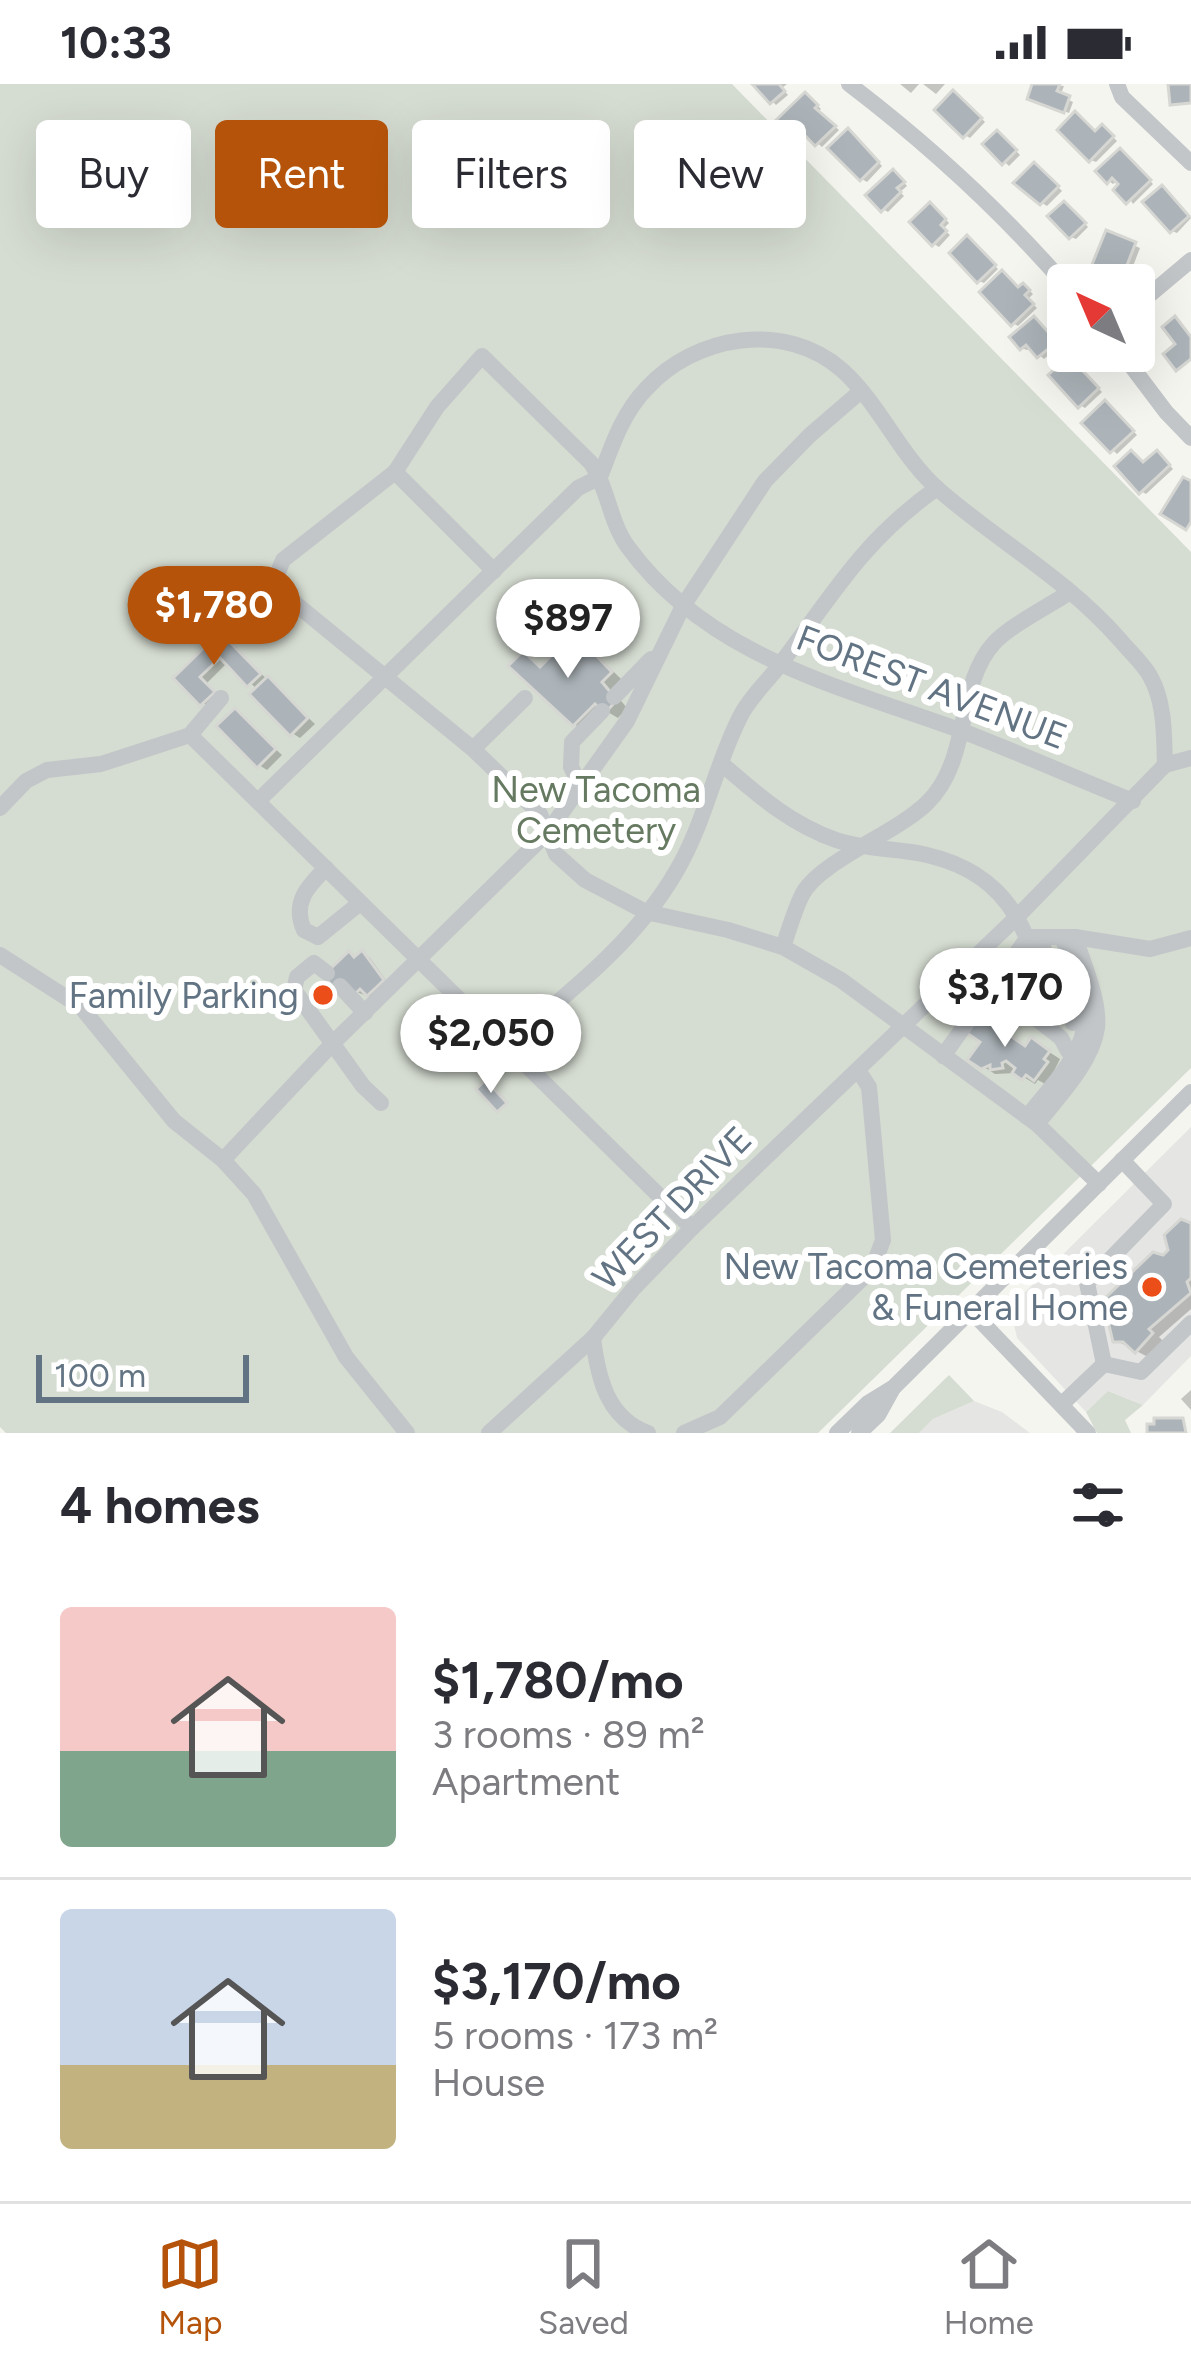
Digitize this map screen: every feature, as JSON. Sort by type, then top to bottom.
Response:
[{"type":"street","points":[[849,84],[907,128],[974,189],[1047,266]]},
{"type":"street","points":[[1117,84],[1121,97],[1191,163]]},
{"type":"street","points":[[1155,290],[1191,260]]},
{"type":"street","points":[[258,801],[578,488],[600,477],[618,428],[645,389],[675,363],[704,347],[764,338],[816,350],[861,391],[937,488],[1023,551],[1101,619],[1150,675],[1162,712],[1166,765],[1191,758]]},
{"type":"street","name":"FOREST AVENUE","points":[[395,472],[437,407],[482,356],[600,477],[626,544],[682,605],[779,665],[964,732],[1133,801]]},
{"type":"street","points":[[1136,372],[1191,438]]},
{"type":"street","points":[[223,1160],[334,1042],[548,832],[627,721],[682,605],[766,481],[861,391]]},
{"type":"street","points":[[494,571],[395,472],[283,560],[276,577],[280,592],[472,748],[540,814],[556,854],[585,880],[646,912],[783,947],[841,980],[1030,1119],[1099,1184]]},
{"type":"street","points":[[504,1047],[601,965],[646,912],[675,874],[743,711],[849,566],[906,510],[937,488]]},
{"type":"street","points":[[783,947],[803,891],[927,803],[946,779],[964,732],[973,685],[993,644],[1070,592]]},
{"type":"street","points":[[581,787],[571,767],[572,742],[666,644]]},
{"type":"street","points":[[0,808],[26,781],[47,770],[101,764],[190,735],[221,698]]},
{"type":"street","points":[[472,748],[524,698]]},
{"type":"street","points":[[190,735],[692,1228]]},
{"type":"street","points":[[722,764],[778,813],[832,838],[861,847],[928,855],[992,883],[1072,978],[1079,1027],[1047,1028],[993,985]]},
{"type":"street","name":"WEST DRIVE","points":[[489,1433],[593,1338],[692,1228],[1018,916],[1166,765]]},
{"type":"street","points":[[326,868],[300,901],[304,930],[318,937],[360,903]]},
{"type":"street","points":[[943,1056],[993,985],[1040,942],[1150,950],[1191,938]]},
{"type":"street","points":[[1040,942],[1016,976],[1047,1028]]},
{"type":"street","points":[[1030,1119],[1050,1020],[1040,942]]},
{"type":"street","points":[[1030,1119],[1087,1054],[1097,1028],[1090,986],[1040,942]]},
{"type":"street","points":[[0,955],[81,1007],[174,1121],[223,1160],[254,1195],[346,1357],[407,1433]]},
{"type":"street","points":[[365,1012],[314,963],[297,977],[294,990],[363,1086],[381,1103]]},
{"type":"street","points":[[685,1433],[720,1417],[872,1269],[883,1240],[869,1087],[858,1070]]},
{"type":"street","points":[[860,1433],[894,1388],[1191,1092]]},
{"type":"street","points":[[1104,1364],[1087,1283],[1164,1204],[1122,1160]]},
{"type":"street","points":[[970,1311],[1088,1433]]},
{"type":"street","points":[[1104,1364],[1142,1372],[1191,1323]]},
{"type":"street","points":[[593,1338],[597,1374],[608,1401],[648,1433]]},
{"type":"street","points":[[1062,1404],[1104,1364]]},
{"type":"street","points":[[837,1433],[868,1402],[894,1388]]},
{"type":"shaded area","points":[[1191,1127],[1191,1356],[1143,1405],[1108,1391],[1086,1412],[1017,1338],[1011,1311]]},
{"type":"shaded area","points":[[974,1401],[1002,1412],[1030,1433],[919,1433],[933,1419]]},
{"type":"green space","name":"New Tacoma Cemetery","points":[[0,84],[732,84],[767,120],[634,120],[634,228],[806,228],[806,159],[1191,552],[1191,1068],[818,1433],[6,1433],[0,1427]]},
{"type":"green space","points":[[949,1375],[974,1401],[933,1419],[919,1433],[890,1433]]},
{"type":"green space","points":[[1108,1391],[1143,1405],[1125,1420],[1131,1433],[1097,1433],[1086,1412]]},
{"type":"building","points":[[752,84],[779,84],[785,91],[770,104]]},
{"type":"building","points":[[1032,84],[1060,84],[1057,91],[1070,96],[1064,113],[1027,99]]},
{"type":"building","points":[[1168,84],[1191,84],[1191,103],[1170,105]]},
{"type":"building","points":[[953,90],[982,118],[963,138],[934,110]]},
{"type":"building","points":[[805,92],[836,126],[815,146],[806,137],[806,120],[776,120]]},
{"type":"building","points":[[1075,111],[1095,131],[1102,124],[1114,136],[1089,162],[1057,130]]},
{"type":"building","points":[[848,128],[879,162],[860,181],[827,148]]},
{"type":"building","points":[[997,130],[1017,150],[1002,165],[982,144]]},
{"type":"building","points":[[1120,148],[1151,180],[1126,204],[1113,190],[1118,184],[1112,178],[1107,184],[1095,171]]},
{"type":"building","points":[[1034,162],[1059,186],[1040,205],[1013,183]]},
{"type":"building","points":[[893,169],[905,182],[881,212],[865,195]]},
{"type":"building","points":[[1162,185],[1189,216],[1170,233],[1142,202]]},
{"type":"building","points":[[1064,201],[1086,223],[1069,239],[1047,216]]},
{"type":"building","points":[[930,202],[946,219],[941,225],[947,231],[932,246],[909,222]]},
{"type":"building","points":[[1106,230],[1136,242],[1127,264],[1092,264]]},
{"type":"building","points":[[967,235],[996,265],[977,283],[949,253]]},
{"type":"building","points":[[1002,270],[1018,287],[1023,283],[1030,290],[1025,295],[1034,304],[1011,326],[979,292]]},
{"type":"building","points":[[1034,316],[1047,331],[1047,350],[1037,358],[1026,345],[1020,350],[1009,337]]},
{"type":"building","points":[[1175,316],[1191,337],[1191,359],[1176,371],[1163,354],[1175,344],[1162,327]]},
{"type":"building","points":[[1084,372],[1099,388],[1078,408],[1048,375]]},
{"type":"building","points":[[1105,400],[1134,431],[1110,453],[1081,423]]},
{"type":"building","points":[[1131,450],[1143,462],[1157,450],[1170,465],[1139,494],[1114,466]]},
{"type":"building","points":[[1183,477],[1191,481],[1191,522],[1186,530],[1160,514]]},
{"type":"building","points":[[220,632],[261,674],[247,687],[220,658],[200,677],[215,692],[200,706],[173,678]]},
{"type":"building","points":[[569,638],[580,649],[585,644],[612,672],[602,682],[617,700],[604,714],[595,704],[573,726],[508,666],[523,651],[540,667]]},
{"type":"building","points":[[268,676],[308,718],[290,736],[249,694]]},
{"type":"building","points":[[235,708],[276,749],[257,768],[216,726]]},
{"type":"building","points":[[362,950],[384,980],[367,996],[360,989],[354,995],[336,990],[323,976],[349,951],[354,957]]},
{"type":"building","points":[[978,1013],[1025,1046],[1031,1037],[1050,1051],[1034,1081],[1012,1073],[1015,1068],[1006,1061],[1003,1068],[990,1070],[990,1065],[981,1069],[967,1060],[980,1042],[964,1031]]},
{"type":"building","points":[[434,1031],[458,1056],[448,1065],[424,1040]]},
{"type":"building","points":[[486,1080],[507,1103],[497,1112],[476,1089]]},
{"type":"building","name":"New Tacoma Cemeteries & Funeral Home","points":[[1181,1219],[1191,1223],[1191,1278],[1187,1282],[1191,1293],[1149,1329],[1153,1333],[1135,1353],[1123,1342],[1113,1342],[1103,1300],[1153,1252],[1163,1255],[1168,1250],[1164,1235]]},
{"type":"building","points":[[1154,1418],[1183,1418],[1186,1433],[1147,1433],[1147,1424],[1154,1424]]},
{"type":"place","name":"Family Parking","points":[[323,995]]},
{"type":"place","name":"New Tacoma Cemeteries & Funeral Home","points":[[1152,1287]]}]
